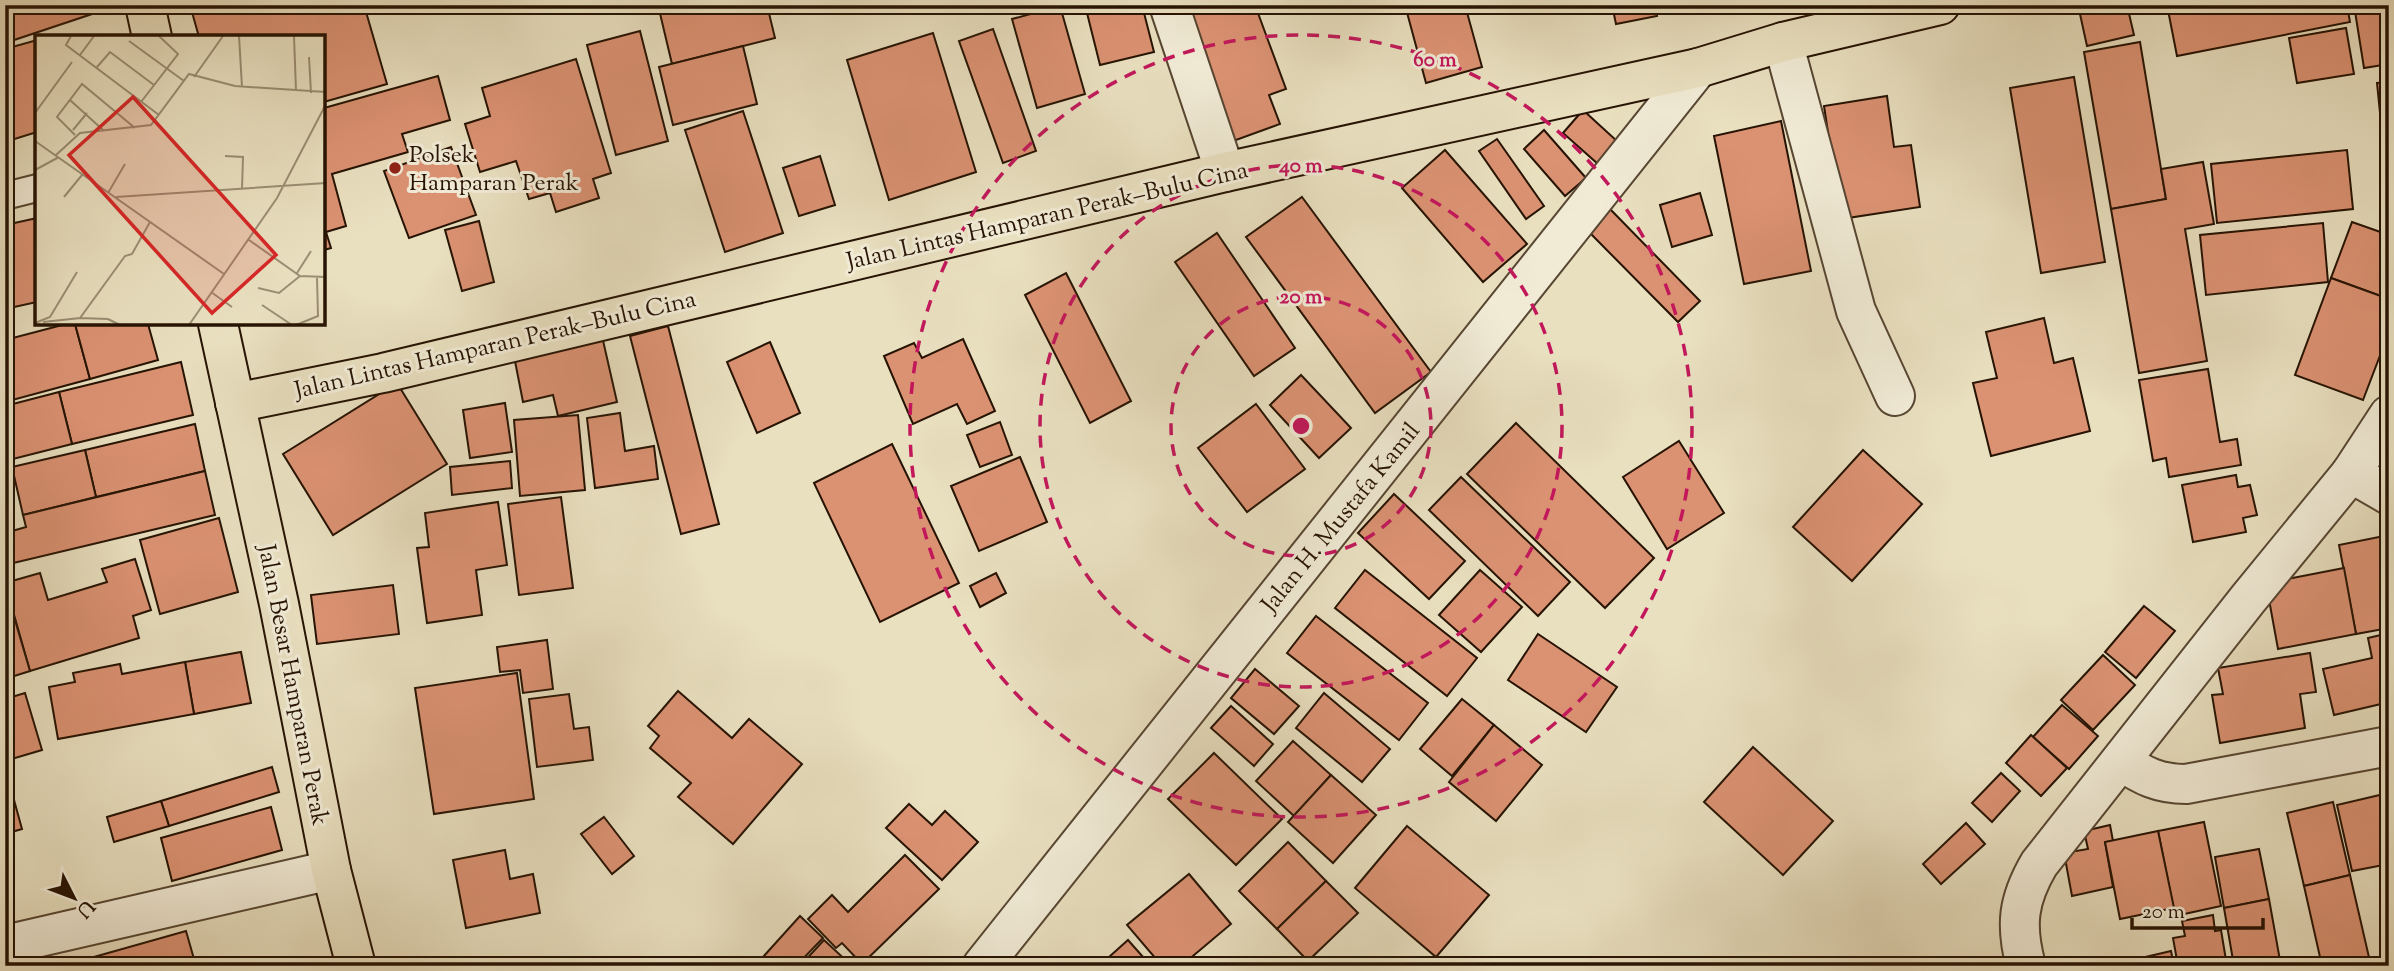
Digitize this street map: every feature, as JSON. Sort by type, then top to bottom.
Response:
[{"type":"main road","points":[[145,5],[152,35]]},
{"type":"main road","name":"Jalan Lintas Hamparan Perak–Bulu Cina","points":[[235,403],[397,370],[1225,172],[1698,68],[1783,42],[1940,5]]},
{"type":"main road","name":"Jalan Besar Hamparan Perak","points":[[218,326],[279,604],[331,870],[356,966]]},
{"type":"street","points":[[1169,5],[1225,172]]},
{"type":"street","points":[[1783,42],[1856,311],[1895,396]]},
{"type":"street","name":"Jalan H. Mustafa Kamil","points":[[982,966],[1698,68]]},
{"type":"street","points":[[2026,966],[2019,928],[2020,908],[2026,886],[2039,864],[2351,473],[2389,415]]},
{"type":"street","points":[[2351,473],[2389,495]]},
{"type":"street","points":[[2122,761],[2157,782],[2186,784],[2389,746]]},
{"type":"street","points":[[7,937],[331,870]]},
{"type":"lane","points":[[5,195],[35,188]]},
{"type":"building","points":[[5,5],[89,5],[92,14],[5,43]]},
{"type":"building","points":[[190,5],[364,5],[387,84],[326,101],[326,35],[198,35]]},
{"type":"building","points":[[658,5],[767,5],[775,38],[672,64]]},
{"type":"building","points":[[1085,5],[1142,5],[1154,52],[1100,65]]},
{"type":"building","points":[[1173,5],[1255,5],[1286,89],[1269,95],[1280,124],[1225,144]]},
{"type":"building","points":[[1405,5],[1465,5],[1482,67],[1426,83]]},
{"type":"building","points":[[1612,5],[1655,5],[1657,16],[1616,24]]},
{"type":"building","points":[[2078,5],[2127,5],[2134,35],[2087,46]]},
{"type":"building","points":[[2167,5],[2347,5],[2350,22],[2177,56]]},
{"type":"building","points":[[2354,5],[2389,5],[2389,64],[2364,68]]},
{"type":"building","points":[[1060,6],[1085,94],[1037,108],[1012,19]]},
{"type":"building","points":[[2346,28],[2354,74],[2297,83],[2289,38]]},
{"type":"building","points":[[993,29],[1036,151],[1003,163],[959,41]]},
{"type":"building","points":[[640,31],[668,141],[616,155],[587,45]]},
{"type":"building","points":[[933,33],[976,172],[889,200],[847,60]]},
{"type":"building","points":[[35,41],[35,133],[5,142],[5,49]]},
{"type":"building","points":[[2140,42],[2166,199],[2111,209],[2084,52]]},
{"type":"building","points":[[743,46],[757,104],[673,125],[659,67]]},
{"type":"building","points":[[576,59],[611,173],[593,179],[599,198],[556,212],[550,193],[529,199],[516,161],[480,172],[465,124],[490,116],[482,88]]},
{"type":"building","points":[[438,76],[450,120],[402,134],[408,152],[332,174],[346,226],[326,232],[326,107]]},
{"type":"building","points":[[2074,77],[2105,262],[2041,273],[2010,88]]},
{"type":"building","points":[[2389,82],[2389,203],[2377,83]]},
{"type":"building","points":[[1887,96],[1894,147],[1911,145],[1920,207],[1841,219],[1824,106]]},
{"type":"building","points":[[1583,110],[1618,142],[1598,164],[1563,133]]},
{"type":"building","points":[[743,111],[783,233],[725,252],[685,130]]},
{"type":"building","points":[[1781,121],[1811,271],[1744,284],[1714,136]]},
{"type":"building","points":[[1544,130],[1586,178],[1565,196],[1524,149]]},
{"type":"building","points":[[1497,139],[1544,206],[1526,219],[1479,151]]},
{"type":"building","points":[[451,147],[476,215],[409,238],[384,171]]},
{"type":"building","points":[[1445,150],[1527,244],[1483,282],[1402,188]]},
{"type":"building","points":[[2347,150],[2353,209],[2217,223],[2211,164]]},
{"type":"building","points":[[820,156],[835,205],[799,216],[783,168]]},
{"type":"building","points":[[2203,162],[2214,224],[2185,229],[2207,361],[2139,373],[2111,209],[2166,199],[2161,169]]},
{"type":"building","points":[[1700,193],[1712,235],[1672,247],[1660,205]]},
{"type":"building","points":[[1302,197],[1431,372],[1375,413],[1246,237]]},
{"type":"building","points":[[1610,209],[1700,301],[1678,322],[1588,231]]},
{"type":"building","points":[[35,218],[35,302],[5,309],[5,225]]},
{"type":"building","points":[[479,221],[494,282],[462,291],[445,230]]},
{"type":"building","points":[[2352,222],[2389,235],[2389,299],[2331,278]]},
{"type":"building","points":[[2323,223],[2328,282],[2206,295],[2200,235]]},
{"type":"building","points":[[326,232],[331,248],[326,249]]},
{"type":"building","points":[[1217,233],[1295,348],[1254,376],[1175,262]]},
{"type":"building","points":[[1066,273],[1131,401],[1090,423],[1025,295]]},
{"type":"building","points":[[2331,278],[2389,299],[2389,332],[2363,400],[2295,375]]},
{"type":"building","points":[[2044,318],[2054,363],[2073,358],[2090,431],[1991,456],[1973,383],[1997,378],[1986,332]]},
{"type":"building","points":[[58,326],[76,326],[90,379],[5,402],[5,340]]},
{"type":"building","points":[[76,326],[149,326],[158,360],[90,379]]},
{"type":"building","points":[[668,326],[719,524],[681,534],[630,336]]},
{"type":"building","points":[[602,336],[617,402],[558,416],[553,395],[523,402],[514,356]]},
{"type":"building","points":[[963,339],[995,411],[967,424],[957,404],[913,424],[884,356],[914,343],[922,358]]},
{"type":"building","points":[[770,342],[800,413],[757,433],[727,362]]},
{"type":"building","points":[[181,362],[193,415],[72,444],[59,392]]},
{"type":"building","points":[[2208,369],[2220,442],[2237,439],[2241,465],[2169,477],[2166,458],[2153,461],[2139,380]]},
{"type":"building","points":[[1301,375],[1351,428],[1319,458],[1270,405]]},
{"type":"building","points":[[397,383],[447,464],[333,535],[283,454]]},
{"type":"building","points":[[59,392],[72,444],[5,461],[5,406]]},
{"type":"building","points":[[505,403],[512,452],[470,458],[463,410]]},
{"type":"building","points":[[1256,404],[1305,469],[1247,512],[1198,448]]},
{"type":"building","points":[[620,413],[625,451],[654,446],[658,479],[595,488],[587,418]]},
{"type":"building","points":[[578,415],[585,490],[520,496],[514,420]]},
{"type":"building","points":[[1000,422],[1012,455],[980,467],[967,435]]},
{"type":"building","points":[[1516,423],[1654,558],[1605,608],[1467,474]]},
{"type":"building","points":[[195,424],[205,471],[96,497],[85,450]]},
{"type":"building","points":[[1679,441],[1724,513],[1667,549],[1623,477]]},
{"type":"building","points":[[892,444],[959,583],[880,622],[814,483]]},
{"type":"building","points":[[85,450],[96,497],[23,515],[12,467]]},
{"type":"building","points":[[1863,450],[1922,504],[1852,581],[1793,527]]},
{"type":"building","points":[[1020,457],[1047,522],[979,551],[951,486]]},
{"type":"building","points":[[510,461],[512,488],[452,495],[450,467]]},
{"type":"building","points":[[205,471],[215,515],[5,565],[5,533],[26,527],[23,515]]},
{"type":"building","points":[[2236,475],[2238,487],[2250,485],[2257,515],[2243,518],[2246,532],[2193,542],[2182,485]]},
{"type":"building","points":[[1461,477],[1570,582],[1538,616],[1429,510]]},
{"type":"building","points":[[1394,494],[1465,561],[1429,599],[1358,533]]},
{"type":"building","points":[[561,497],[573,588],[519,595],[508,504]]},
{"type":"building","points":[[498,502],[507,565],[476,570],[482,615],[427,623],[417,548],[429,547],[425,513]]},
{"type":"building","points":[[219,518],[238,592],[160,614],[140,540]]},
{"type":"building","points":[[2389,535],[2389,628],[2356,634],[2339,545]]},
{"type":"building","points":[[135,559],[151,610],[133,616],[139,638],[30,671],[5,583],[40,573],[48,600],[107,582],[102,569]]},
{"type":"building","points":[[2344,568],[2356,634],[2278,649],[2266,583]]},
{"type":"building","points":[[1365,570],[1477,658],[1447,696],[1335,608]]},
{"type":"building","points":[[1480,570],[1522,607],[1481,652],[1439,615]]},
{"type":"building","points":[[996,573],[1006,593],[980,607],[970,586]]},
{"type":"building","points":[[393,585],[399,634],[317,644],[311,595]]},
{"type":"building","points":[[7,593],[30,671],[5,679],[5,594]]},
{"type":"building","points":[[2144,606],[2175,631],[2136,678],[2105,652]]},
{"type":"building","points":[[1316,616],[1428,703],[1399,740],[1287,653]]},
{"type":"building","points":[[2389,633],[2389,712],[2383,714],[2381,704],[2334,715],[2323,669],[2372,658],[2368,638]]},
{"type":"building","points":[[1538,634],[1617,687],[1586,732],[1508,680]]},
{"type":"building","points":[[547,640],[553,689],[523,693],[520,670],[500,672],[497,647]]},
{"type":"building","points":[[241,652],[251,703],[194,714],[185,662]]},
{"type":"building","points":[[2310,653],[2316,692],[2300,694],[2305,728],[2220,743],[2212,695],[2223,694],[2218,668]]},
{"type":"building","points":[[2103,655],[2135,685],[2093,730],[2061,700]]},
{"type":"building","points":[[185,662],[194,714],[58,739],[49,687],[75,682],[73,673],[120,664],[122,674]]},
{"type":"building","points":[[1255,669],[1299,706],[1274,734],[1231,698]]},
{"type":"building","points":[[517,673],[534,799],[434,814],[415,688]]},
{"type":"building","points":[[678,691],[732,738],[749,719],[802,764],[733,844],[678,797],[691,783],[650,748],[659,736],[648,726]]},
{"type":"building","points":[[25,693],[42,750],[5,761],[5,699]]},
{"type":"building","points":[[1324,693],[1390,749],[1362,782],[1296,728]]},
{"type":"building","points":[[569,694],[574,729],[589,727],[593,760],[537,767],[529,699]]},
{"type":"building","points":[[1462,699],[1494,725],[1452,776],[1420,749]]},
{"type":"building","points":[[2062,705],[2098,736],[2069,769],[2033,737]]},
{"type":"building","points":[[1231,706],[1273,744],[1254,766],[1211,728]]},
{"type":"building","points":[[1494,725],[1542,765],[1496,821],[1449,782]]},
{"type":"building","points":[[2031,735],[2067,768],[2041,796],[2006,763]]},
{"type":"building","points":[[1293,741],[1331,775],[1294,816],[1256,781]]},
{"type":"building","points":[[1753,747],[1833,821],[1783,875],[1704,802]]},
{"type":"building","points":[[1214,753],[1282,819],[1236,865],[1168,799]]},
{"type":"building","points":[[272,767],[279,792],[169,826],[161,801]]},
{"type":"building","points":[[5,770],[14,800],[5,803]]},
{"type":"building","points":[[2001,773],[2020,791],[1992,822],[1972,803]]},
{"type":"building","points":[[1331,775],[1376,815],[1333,863],[1288,822]]},
{"type":"building","points":[[2384,794],[2389,816],[2389,864],[2352,871],[2337,805]]},
{"type":"building","points":[[14,800],[22,829],[5,834],[5,803]]},
{"type":"building","points":[[161,801],[169,826],[114,842],[107,817]]},
{"type":"building","points":[[2333,802],[2350,875],[2304,886],[2287,813]]},
{"type":"building","points":[[909,804],[932,825],[945,811],[978,842],[942,880],[886,828]]},
{"type":"building","points":[[271,807],[282,850],[172,881],[161,838]]},
{"type":"building","points":[[604,817],[634,856],[612,874],[581,834]]},
{"type":"building","points":[[2204,822],[2221,906],[2175,916],[2158,831]]},
{"type":"building","points":[[1966,823],[1985,844],[1941,884],[1923,864]]},
{"type":"building","points":[[2110,825],[2113,841],[2105,842],[2113,887],[2072,896],[2064,853],[2088,849],[2084,831]]},
{"type":"building","points":[[1407,826],[1489,895],[1436,957],[1355,888]]},
{"type":"building","points":[[2158,831],[2174,908],[2120,919],[2105,842]]},
{"type":"building","points":[[1288,842],[1326,881],[1277,929],[1239,891]]},
{"type":"building","points":[[2259,849],[2269,899],[2224,908],[2215,857]]},
{"type":"building","points":[[505,850],[510,879],[533,874],[540,913],[466,928],[453,860]]},
{"type":"building","points":[[905,855],[939,889],[862,964],[842,943],[836,948],[808,919],[832,895],[848,912]]},
{"type":"building","points":[[1189,874],[1231,924],[1181,966],[1162,966],[1127,925]]},
{"type":"building","points":[[2350,875],[2371,966],[2322,966],[2304,886]]},
{"type":"building","points":[[1326,881],[1358,913],[1308,961],[1277,929]]},
{"type":"building","points":[[2269,899],[2281,966],[2234,966],[2224,908]]},
{"type":"building","points":[[2213,915],[2215,931],[2221,930],[2227,966],[2178,966],[2173,938],[2185,936],[2182,921]]},
{"type":"building","points":[[800,916],[823,938],[796,966],[771,966],[763,957]]},
{"type":"building","points":[[186,931],[196,966],[62,966]]},
{"type":"building","points":[[824,940],[852,966],[800,966]]},
{"type":"building","points":[[1128,940],[1151,966],[1099,966]]},
{"type":"building","points":[[2171,951],[2174,966],[2107,966]]},
{"type":"place","name":"Polsek Hamparan Perak","points":[[395,168]]}]
